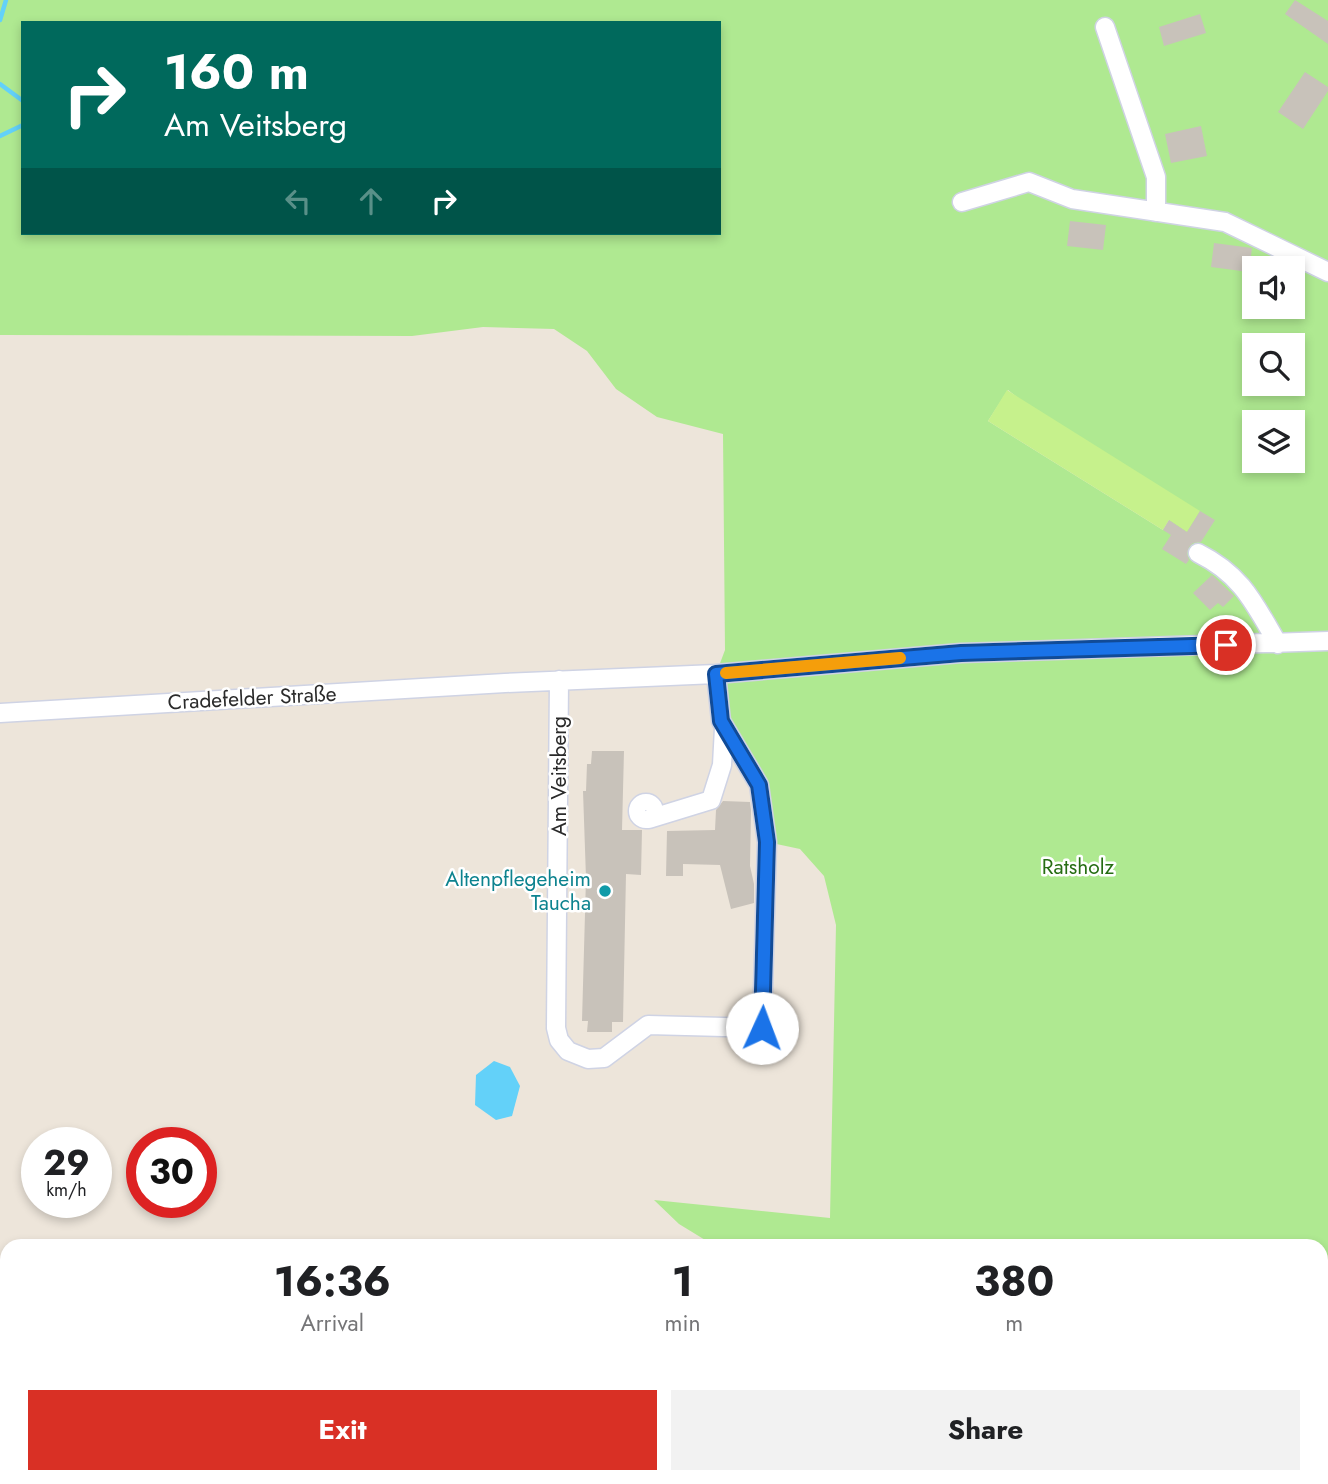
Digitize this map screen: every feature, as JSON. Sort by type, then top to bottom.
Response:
[{"type":"street","points":[[1105,27],[1156,177],[1156,212]]},
{"type":"street","points":[[962,202],[1029,182],[1072,199],[1224,222],[1328,272]]},
{"type":"street","points":[[1198,553],[1238,580],[1279,644]]},
{"type":"street","points":[[559,680],[716,674],[961,653],[1328,641]]},
{"type":"street","name":"Am Veitsberg","points":[[559,680],[556,1028],[559,1040],[568,1051],[588,1059],[604,1058],[648,1025],[762,1028],[767,842],[759,785],[721,721],[716,674]]},
{"type":"street","name":"Cradefelder Straße","points":[[0,713],[559,680]]},
{"type":"street","points":[[649,819],[710,800],[722,765],[724,728]]},
{"type":"green space","name":"Ratsholz","points":[[0,0],[1328,0],[1328,1239],[704,1239],[679,1224],[654,1200],[830,1218],[836,925],[824,876],[800,849],[767,842],[759,785],[721,721],[716,674],[725,650],[723,434],[657,417],[616,389],[587,351],[554,329],[483,327],[412,336],[0,335]],"holes":[[[1008,390],[1169,520],[1163,530],[988,421]]]},
{"type":"green space","points":[[1007,390],[1200,511],[1187,532],[1169,520],[1163,530],[988,421]]},
{"type":"water","points":[[494,1061],[510,1067],[520,1086],[512,1116],[496,1120],[475,1105],[476,1075]]},
{"type":"building","points":[[1295,0],[1328,21],[1328,44],[1285,14]]},
{"type":"building","points":[[1200,14],[1206,33],[1164,46],[1159,27]]},
{"type":"building","points":[[1305,72],[1328,87],[1328,91],[1303,129],[1278,112]]},
{"type":"building","points":[[1201,126],[1207,156],[1171,163],[1165,134]]},
{"type":"building","points":[[1070,221],[1106,225],[1103,250],[1067,246]]},
{"type":"building","points":[[1214,243],[1252,248],[1251,256],[1242,256],[1242,271],[1211,267]]},
{"type":"building","points":[[1200,511],[1215,520],[1201,542],[1193,543],[1189,547],[1189,560],[1186,564],[1162,549],[1171,535],[1163,530],[1169,520],[1187,532]]},
{"type":"building","points":[[1212,575],[1234,596],[1223,607],[1218,603],[1210,610],[1193,593]]},
{"type":"building","name":"Altenpflegeheim Taucha","points":[[592,751],[624,751],[622,830],[642,830],[641,875],[626,874],[623,1022],[612,1022],[612,1032],[587,1032],[588,1021],[582,1021],[586,878],[583,791],[586,791],[587,764],[591,764]]},
{"type":"building","points":[[723,801],[750,802],[751,810],[750,866],[754,903],[731,909],[720,865],[683,864],[683,876],[666,876],[667,831],[715,830],[716,810]]},
{"type":"waterway","points":[[0,20],[6,0]]},
{"type":"waterway","points":[[0,84],[21,100]]},
{"type":"waterway","points":[[0,136],[21,126]]},
{"type":"slow traffic","points":[[726,673],[900,658]]},
{"type":"place","name":"Altenpflegeheim Taucha","points":[[605,891]]},
{"type":"route","points":[[762,1028],[767,842],[759,785],[721,721],[716,674],[961,653],[1226,645]]}]
